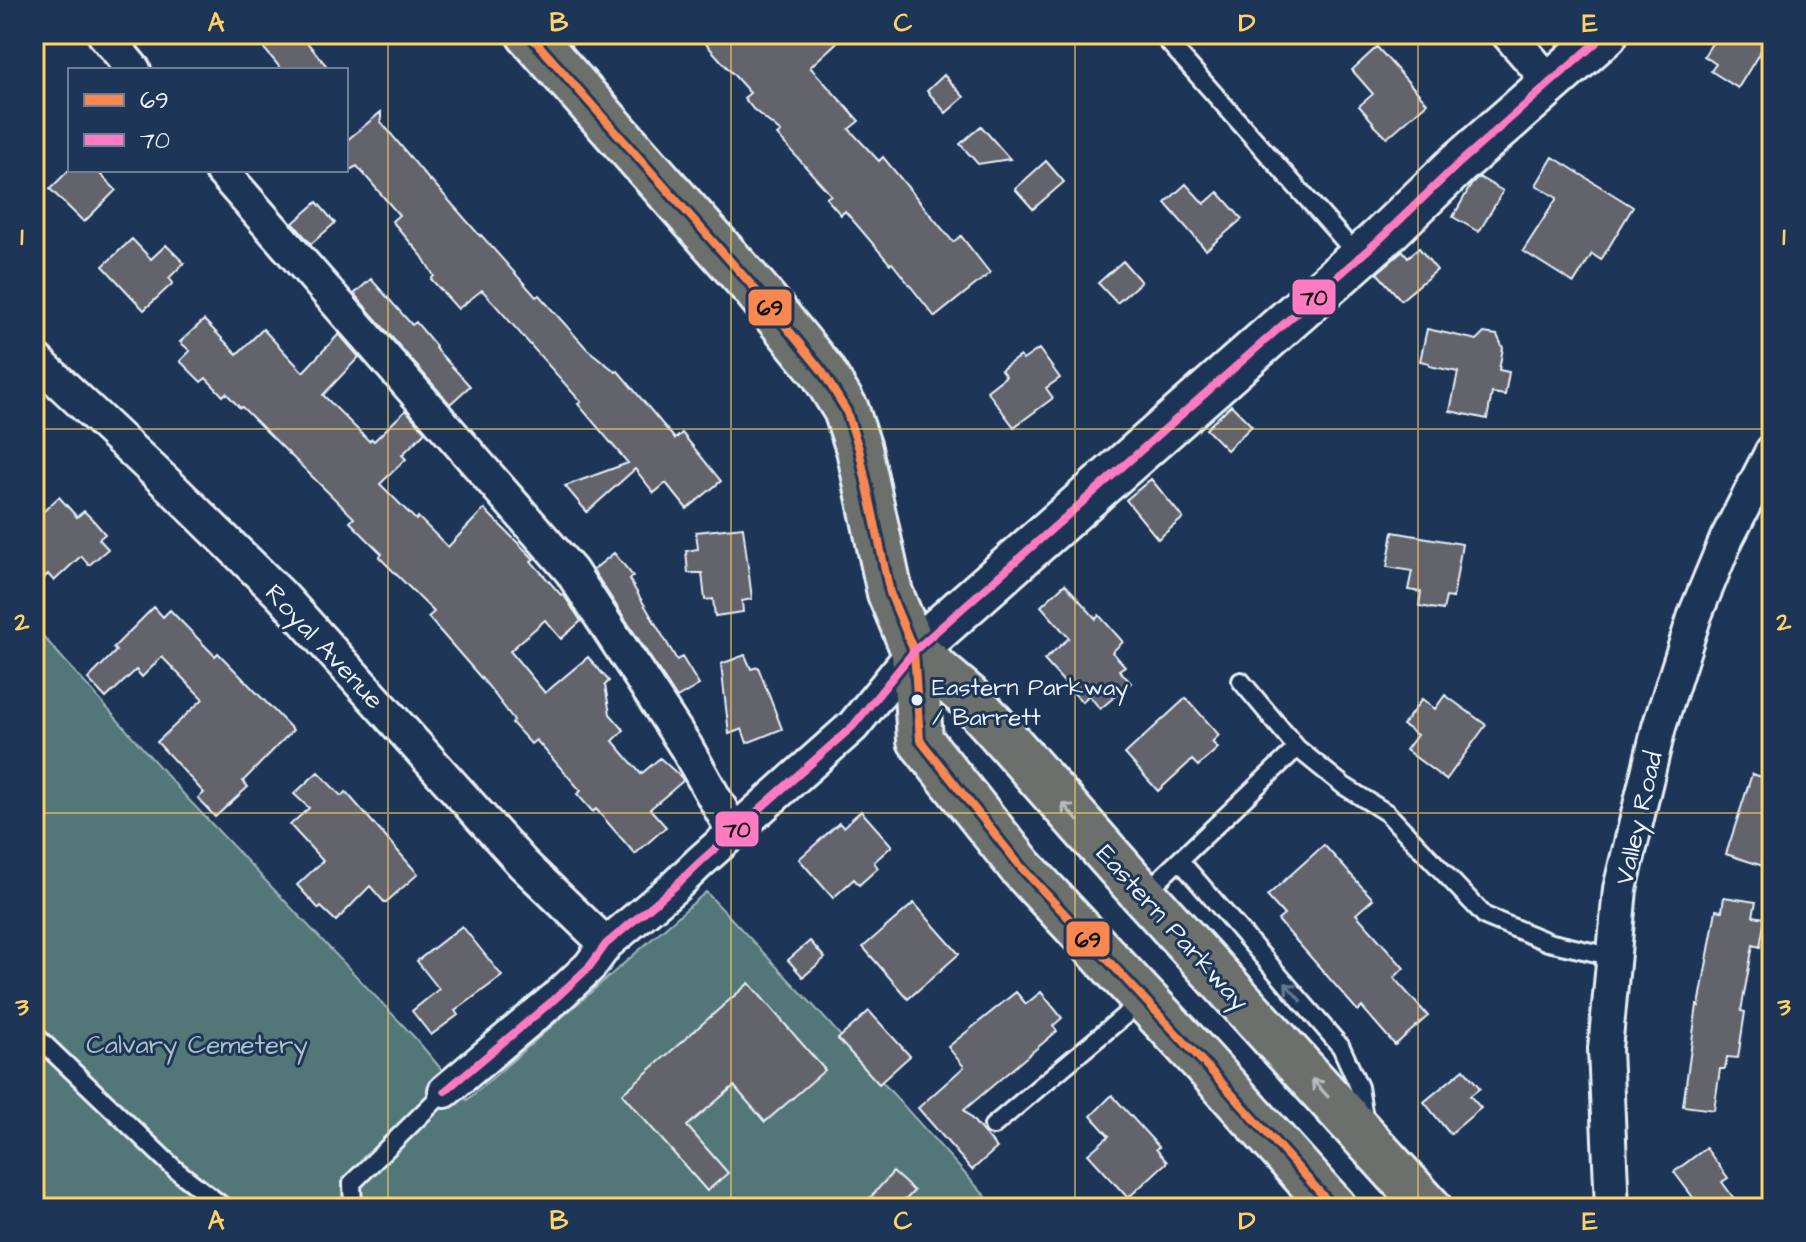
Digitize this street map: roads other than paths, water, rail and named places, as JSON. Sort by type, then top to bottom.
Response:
[{"type":"main road","name":"Eastern Parkway","points":[[529,34],[756,290],[822,371],[846,410],[859,449],[890,593],[914,651],[920,740],[1021,867],[1334,1208]]},
{"type":"main road","name":"Eastern Parkway","points":[[914,651],[967,696],[1429,1208]]},
{"type":"street","points":[[104,34],[132,68]]},
{"type":"street","points":[[1508,34],[1550,82]]},
{"type":"street","points":[[445,1091],[557,997],[590,966],[606,944],[853,726],[914,651],[1606,34]]},
{"type":"street","points":[[223,172],[571,571],[686,747],[734,833]]},
{"type":"street","name":"Royal Avenue","points":[[34,358],[281,595],[523,864],[606,944]]},
{"type":"street","name":"Valley Road","points":[[1612,1208],[1605,1049],[1620,889],[1659,727],[1695,615],[1727,538],[1772,451]]},
{"type":"lane","points":[[1161,34],[1359,257]]},
{"type":"lane","points":[[1241,681],[1297,748],[1344,786],[1387,813],[1485,916],[1548,942],[1614,957]]},
{"type":"lane","points":[[1143,894],[1297,748]]},
{"type":"lane","points":[[1180,861],[1341,1047],[1359,1087],[1364,1118],[1358,1131]]},
{"type":"lane","points":[[993,1126],[1144,999]]},
{"type":"lane","points":[[34,1034],[176,1170],[225,1208]]},
{"type":"lane","points":[[353,1208],[352,1183],[445,1091]]},
{"type":"place","name":"Eastern Parkway / Barrett","points":[[917,700]]},
{"type":"park label","name":"Calvary Cemetery","points":[[197,1044]]}]
